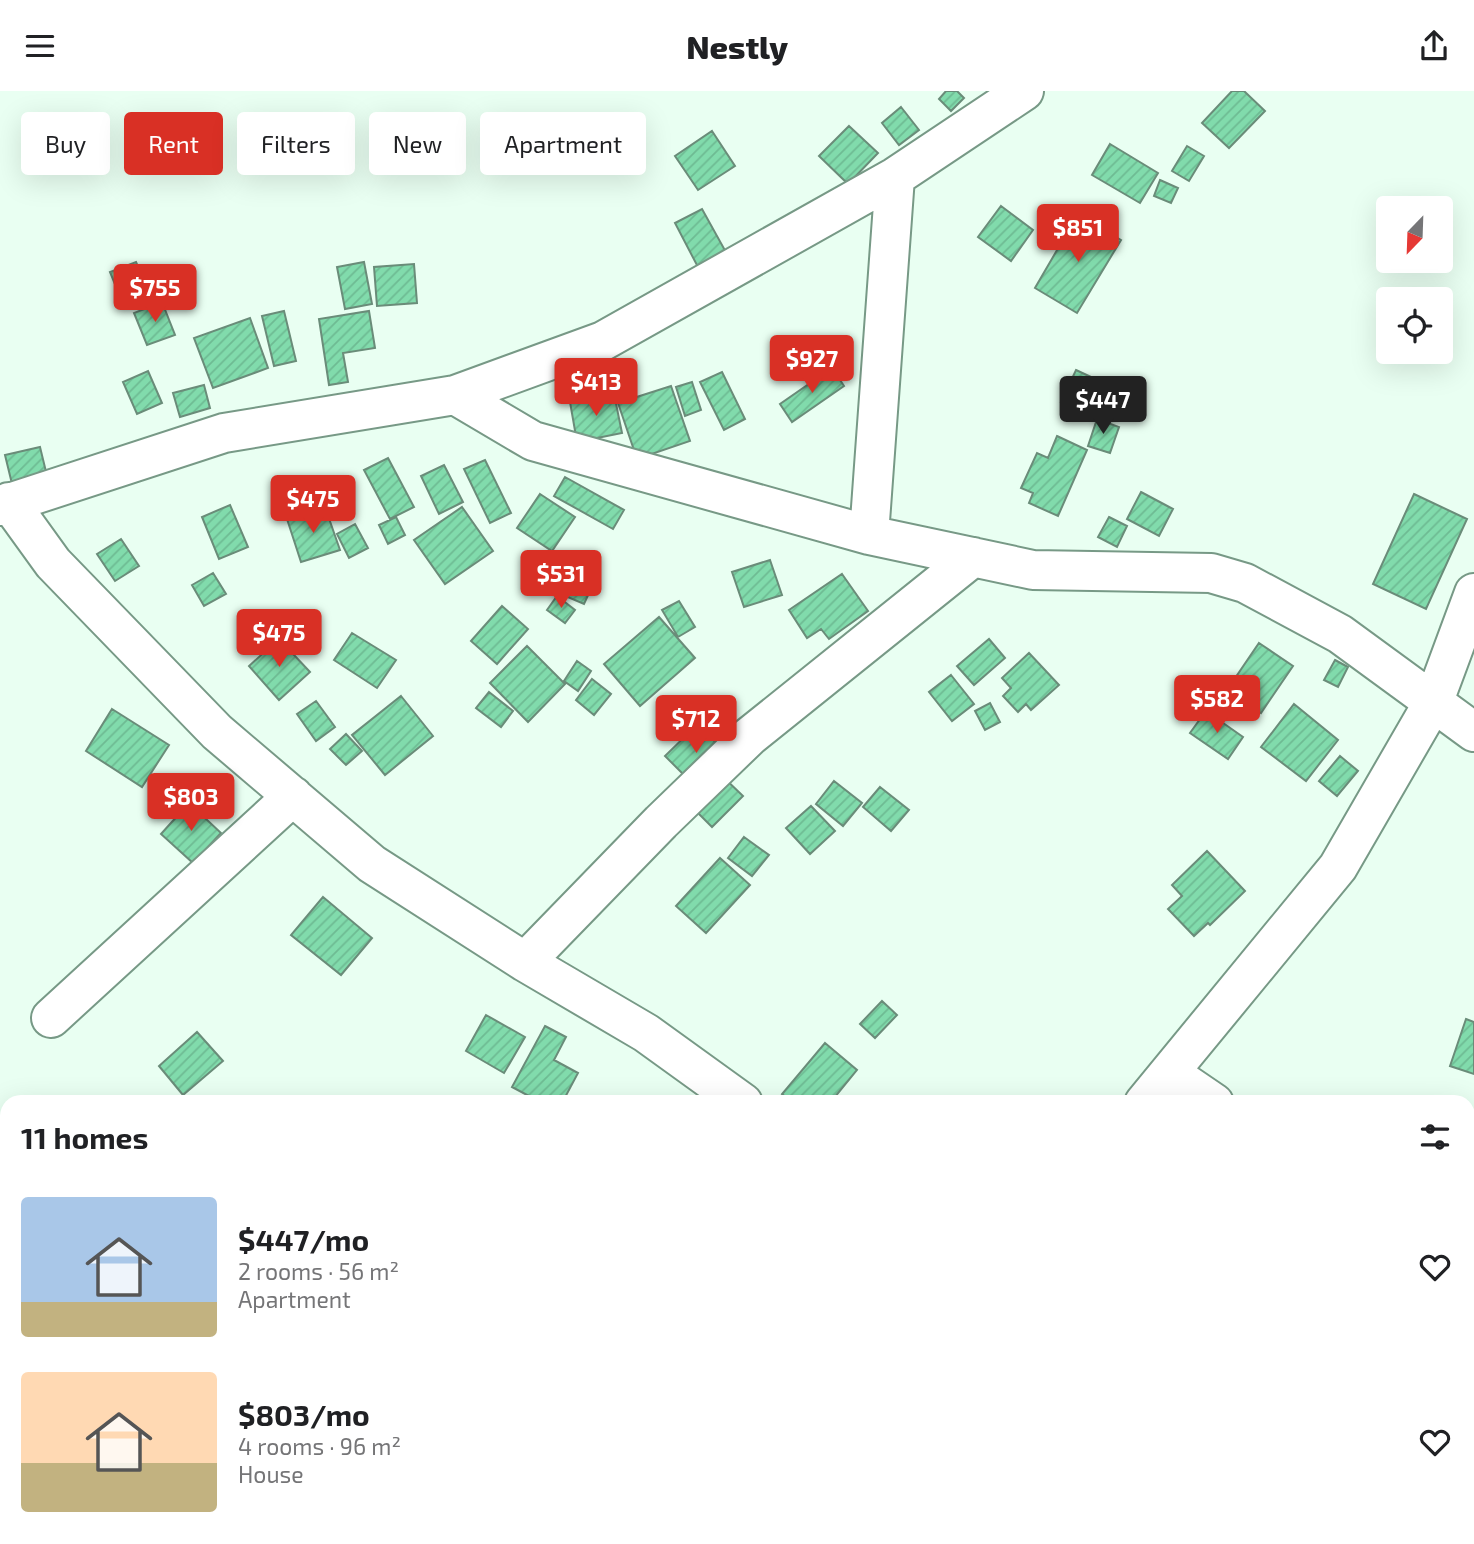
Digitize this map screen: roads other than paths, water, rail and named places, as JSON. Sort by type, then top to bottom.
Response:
[{"type":"street","points":[[732,1095],[646,1033],[525,962],[372,864],[217,731],[53,563],[5,504],[225,433],[455,395],[603,341],[895,177],[1024,91]]},
{"type":"street","points":[[869,535],[895,177]]},
{"type":"street","points":[[455,395],[533,440],[869,535],[1033,570],[1211,573],[1245,583],[1340,635],[1474,732]]},
{"type":"street","points":[[525,962],[661,822],[750,736],[972,557]]},
{"type":"street","points":[[1151,1095],[1338,867],[1434,701],[1474,593]]},
{"type":"street","points":[[51,1018],[293,796]]},
{"type":"street","points":[[1170,1073],[1202,1095]]}]
